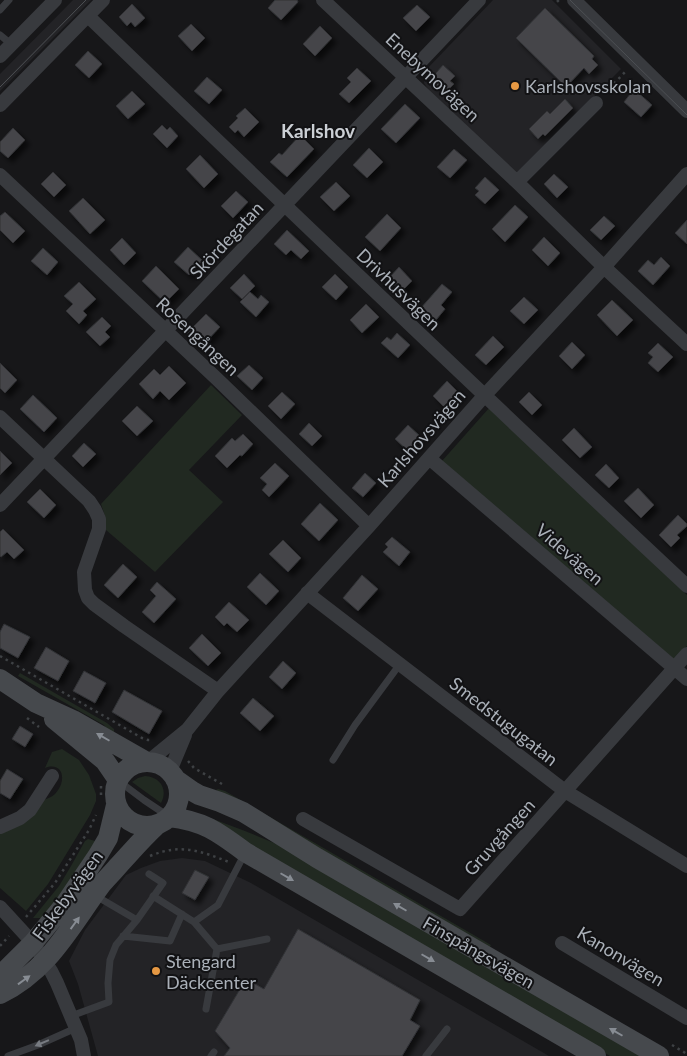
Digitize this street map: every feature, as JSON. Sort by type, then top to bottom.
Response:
[{"type":"main road","name":"Finspångsvägen","points":[[0,679],[36,703],[66,730],[106,761],[109,782]]},
{"type":"main road","name":"Finspångsvägen","points":[[36,703],[73,720],[147,761],[164,766],[196,806],[299,848],[658,1056]]},
{"type":"main road","points":[[105,806],[115,796],[115,788],[109,782],[129,767],[147,761]]},
{"type":"main road","points":[[156,824],[177,804],[175,782]]},
{"type":"main road","name":"Finspångsvägen","points":[[105,806],[129,820],[156,824],[186,819],[209,827],[222,835],[241,859],[596,1056]]},
{"type":"main road","name":"Fiskebyvägen","points":[[0,974],[33,943],[65,904],[108,838],[105,806]]},
{"type":"main road","name":"Fiskebyvägen","points":[[0,994],[32,974],[46,961],[98,890],[122,845],[156,824]]},
{"type":"street","points":[[0,56],[55,0]]},
{"type":"street","points":[[0,105],[103,0]]},
{"type":"street","name":"Enebymovägen","points":[[323,0],[687,344]]},
{"type":"street","name":"Skördegatan","points":[[0,505],[479,0]]},
{"type":"street","points":[[584,3],[687,111]]},
{"type":"street","name":"Drivhusvägen","points":[[88,16],[284,206],[687,586]]},
{"type":"street","points":[[517,182],[596,103]]},
{"type":"street","name":"Karlshovsvägen","points":[[147,761],[176,746],[218,691],[687,174]]},
{"type":"street","name":"Rosengången","points":[[0,175],[369,526]]},
{"type":"street","points":[[0,417],[89,501],[95,510],[99,519],[100,529],[84,572],[85,590],[88,598],[124,626],[218,691]]},
{"type":"street","name":"Videvägen","points":[[429,458],[687,679]]},
{"type":"street","name":"Smedstugugatan","points":[[307,594],[565,791],[687,866]]},
{"type":"street","name":"Gruvgången","points":[[303,819],[460,909],[687,654]]},
{"type":"street","name":"Karlshovsvägen","points":[[175,782],[176,746]]},
{"type":"street","points":[[0,827],[20,818],[30,810],[52,776]]},
{"type":"street","points":[[0,907],[33,943],[46,961],[58,983],[80,1040],[84,1056]]},
{"type":"street","name":"Kanonvägen","points":[[562,943],[687,1018]]},
{"type":"lane","points":[[0,10],[9,0]]},
{"type":"lane","points":[[0,34],[11,44]]},
{"type":"lane","points":[[333,760],[355,725],[400,664]]},
{"type":"lane","points":[[109,782],[144,800],[156,824]]},
{"type":"lane","points":[[194,922],[218,905],[241,859]]},
{"type":"lane","points":[[8,1056],[38,1046],[73,1022],[108,1002],[110,960],[116,945],[137,920],[163,883],[149,874]]},
{"type":"lane","points":[[98,890],[137,920]]},
{"type":"lane","points":[[154,896],[194,922],[217,949]]},
{"type":"lane","points":[[123,936],[170,941],[182,914]]},
{"type":"lane","points":[[217,949],[267,939]]},
{"type":"lane","points":[[206,1009],[217,949]]},
{"type":"lane","points":[[426,1056],[447,1029]]},
{"type":"path","points":[[596,103],[627,69]]},
{"type":"path","points":[[0,656],[142,738],[148,740],[167,739],[185,752],[189,763],[194,768],[212,778]]},
{"type":"path","points":[[0,946],[55,883],[105,806],[102,792],[109,782]]},
{"type":"path","points":[[148,857],[168,850],[189,848],[211,855],[241,859]]},
{"type":"shaded area","points":[[73,0],[91,0],[0,91],[0,74]]},
{"type":"shaded area","name":"Karlshovsskolan","points":[[493,0],[552,0],[621,69],[516,175],[430,92],[424,83],[425,71]]},
{"type":"shaded area","points":[[211,385],[242,415],[189,470],[223,502],[155,572],[106,530],[105,516],[101,504]]},
{"type":"shaded area","points":[[490,407],[687,595],[687,646],[674,660],[442,461]]},
{"type":"shaded area","points":[[20,673],[107,723],[114,729],[114,733],[109,733],[104,725],[18,676]]},
{"type":"shaded area","points":[[62,749],[79,760],[89,775],[96,794],[96,801],[90,815],[48,884],[26,911],[0,888],[0,832],[59,789],[62,779],[60,770],[56,767],[45,768],[52,752]]},
{"type":"shaded area","points":[[145,776],[155,779],[162,785],[164,793],[161,803],[132,782]]},
{"type":"shaded area","points":[[216,790],[225,791],[491,945],[489,949]]},
{"type":"shaded area","points":[[205,816],[279,845],[642,1056],[610,1056],[224,831]]},
{"type":"shaded area","points":[[88,839],[99,842],[45,918],[33,918],[59,886],[85,841]]},
{"type":"shaded area","points":[[182,858],[205,861],[251,883],[549,1056],[98,1056],[78,984],[69,961],[85,930],[126,875],[160,861]]},
{"type":"building","points":[[275,0],[297,0],[298,2],[281,20],[268,8]]},
{"type":"building","points":[[132,4],[145,18],[135,27],[131,22],[127,26],[119,17]]},
{"type":"building","points":[[417,5],[430,17],[416,31],[403,18]]},
{"type":"building","points":[[545,8],[594,56],[592,59],[598,65],[589,74],[584,68],[566,87],[516,38]]},
{"type":"building","points":[[191,24],[205,38],[192,51],[178,36]]},
{"type":"building","points":[[320,26],[332,38],[315,56],[303,44]]},
{"type":"building","points":[[88,51],[102,64],[89,78],[75,65]]},
{"type":"building","points":[[443,65],[455,76],[450,81],[454,84],[445,93],[430,80]]},
{"type":"building","points":[[357,68],[371,81],[349,103],[339,94],[351,82],[347,78]]},
{"type":"building","points":[[207,77],[222,90],[209,104],[194,91]]},
{"type":"building","points":[[634,89],[652,105],[641,117],[624,102]]},
{"type":"building","points":[[132,91],[145,104],[128,119],[116,106]]},
{"type":"building","points":[[565,99],[573,108],[545,136],[543,134],[538,139],[529,129],[547,111],[550,114]]},
{"type":"building","points":[[405,104],[420,118],[396,143],[381,129]]},
{"type":"building","points":[[245,108],[259,122],[244,137],[238,130],[235,133],[229,127],[238,118],[236,116]]},
{"type":"building","points":[[162,125],[167,130],[170,127],[178,136],[167,148],[153,134]]},
{"type":"building","points":[[13,128],[25,140],[8,158],[0,151],[0,142]]},
{"type":"building","points":[[300,135],[314,149],[287,177],[270,162],[279,153],[282,155]]},
{"type":"building","points":[[369,148],[383,162],[367,178],[353,165]]},
{"type":"building","points":[[454,149],[467,160],[450,178],[437,167]]},
{"type":"building","points":[[200,155],[218,174],[204,188],[186,169]]},
{"type":"building","points":[[53,172],[66,185],[54,197],[41,184]]},
{"type":"building","points":[[554,174],[568,187],[557,198],[544,184]]},
{"type":"building","points":[[485,177],[499,190],[485,204],[475,195],[479,191],[475,188]]},
{"type":"building","points":[[336,182],[350,196],[334,211],[320,197]]},
{"type":"building","points":[[236,191],[248,202],[233,218],[221,206]]},
{"type":"building","points":[[83,198],[105,220],[90,234],[69,211]]},
{"type":"building","points":[[515,205],[528,217],[505,242],[492,229]]},
{"type":"building","points":[[5,212],[25,231],[13,243],[0,230],[0,216]]},
{"type":"building","points":[[387,214],[401,228],[380,251],[365,237]]},
{"type":"building","points":[[604,216],[615,226],[601,240],[590,230]]},
{"type":"building","points":[[687,220],[687,244],[675,233]]},
{"type":"building","points":[[287,230],[309,251],[301,259],[291,250],[286,255],[274,244]]},
{"type":"building","points":[[544,237],[560,253],[548,266],[532,250]]},
{"type":"building","points":[[122,238],[136,253],[124,265],[110,250]]},
{"type":"building","points":[[188,247],[203,261],[189,275],[174,262]]},
{"type":"building","points":[[43,248],[58,262],[47,275],[31,261]]},
{"type":"building","points":[[661,257],[670,266],[653,285],[638,271],[648,260],[654,265]]},
{"type":"building","points":[[156,266],[179,289],[165,303],[142,281]]},
{"type":"building","points":[[399,267],[412,281],[401,292],[388,279]]},
{"type":"building","points":[[244,274],[255,286],[242,299],[230,288]]},
{"type":"building","points":[[335,274],[348,287],[336,300],[322,287]]},
{"type":"building","points":[[79,282],[96,299],[83,311],[87,315],[79,324],[66,311],[73,304],[64,296]]},
{"type":"building","points":[[442,284],[452,292],[441,305],[445,309],[436,320],[429,313],[427,315],[420,309]]},
{"type":"building","points":[[250,292],[258,299],[261,295],[269,302],[256,317],[240,302]]},
{"type":"building","points":[[524,297],[538,310],[524,324],[510,311]]},
{"type":"building","points":[[612,300],[633,320],[617,336],[597,315]]},
{"type":"building","points":[[366,304],[379,317],[362,333],[350,320]]},
{"type":"building","points":[[206,314],[220,327],[201,347],[187,333]]},
{"type":"building","points":[[102,317],[111,326],[105,332],[110,337],[100,346],[86,332]]},
{"type":"building","points":[[397,333],[410,345],[398,358],[381,343],[387,337],[391,340]]},
{"type":"building","points":[[493,336],[504,347],[486,365],[475,355]]},
{"type":"building","points":[[572,342],[585,355],[572,369],[559,356]]},
{"type":"building","points":[[658,343],[673,357],[658,372],[648,363],[653,357],[648,353]]},
{"type":"building","points":[[0,363],[17,380],[5,393],[0,388]]},
{"type":"building","points":[[249,365],[263,378],[252,390],[237,376]]},
{"type":"building","points":[[169,366],[186,383],[169,400],[160,391],[153,399],[139,384],[154,369],[160,375]]},
{"type":"building","points":[[447,381],[460,394],[446,409],[433,396]]},
{"type":"building","points":[[282,392],[295,404],[281,419],[268,406]]},
{"type":"building","points":[[529,392],[542,405],[532,415],[519,402]]},
{"type":"building","points":[[33,395],[57,418],[44,432],[20,409]]},
{"type":"building","points":[[137,406],[153,421],[137,436],[122,421]]},
{"type":"building","points":[[309,423],[322,436],[312,446],[299,434]]},
{"type":"building","points":[[408,425],[421,437],[408,451],[395,439]]},
{"type":"building","points":[[574,428],[592,447],[580,458],[562,440]]},
{"type":"building","points":[[243,434],[253,444],[227,468],[215,456],[232,438],[235,441]]},
{"type":"building","points":[[84,443],[96,454],[83,467],[72,456]]},
{"type":"building","points":[[0,451],[12,463],[0,475]]},
{"type":"building","points":[[275,463],[289,476],[269,497],[262,490],[267,484],[260,478]]},
{"type":"building","points":[[606,464],[619,478],[609,488],[595,475]]},
{"type":"building","points":[[365,473],[376,483],[363,497],[352,488]]},
{"type":"building","points":[[638,488],[654,505],[641,518],[624,501]]},
{"type":"building","points":[[40,489],[56,505],[44,518],[27,502]]},
{"type":"building","points":[[320,503],[338,520],[319,541],[301,524]]},
{"type":"building","points":[[678,515],[687,526],[677,535],[680,538],[671,547],[659,535]]},
{"type":"building","points":[[3,529],[24,550],[14,559],[7,552],[0,556],[0,532]]},
{"type":"building","points":[[392,537],[410,552],[399,566],[383,552],[388,547],[385,544]]},
{"type":"building","points":[[283,540],[301,558],[288,572],[269,554]]},
{"type":"building","points":[[123,564],[137,577],[118,598],[104,585]]},
{"type":"building","points":[[260,573],[279,591],[266,605],[247,587]]},
{"type":"building","points":[[362,575],[378,589],[358,611],[343,598]]},
{"type":"building","points":[[157,582],[176,599],[154,623],[142,612],[156,596],[150,590]]},
{"type":"building","points":[[229,602],[249,620],[237,632],[227,623],[224,626],[215,617]]},
{"type":"building","points":[[4,624],[30,637],[18,658],[0,648],[0,632]]},
{"type":"building","points":[[202,634],[221,653],[208,666],[189,648]]},
{"type":"building","points":[[46,647],[69,661],[58,681],[34,668]]},
{"type":"building","points":[[283,661],[296,673],[282,689],[269,677]]},
{"type":"building","points":[[84,671],[106,683],[95,703],[73,691]]},
{"type":"building","points":[[124,690],[162,711],[149,734],[112,712]]},
{"type":"building","points":[[253,698],[274,716],[260,731],[240,713]]},
{"type":"building","points":[[20,726],[33,734],[25,747],[12,739]]},
{"type":"building","points":[[7,769],[23,779],[10,799],[0,793],[0,781]]},
{"type":"building","points":[[195,870],[209,877],[195,900],[182,893]]},
{"type":"building","points":[[298,929],[420,1000],[410,1020],[420,1026],[402,1056],[224,1056],[230,1048],[215,1031],[246,979],[264,989]]},
{"type":"tram line","points":[[0,87],[86,0]]},
{"type":"tram line","points":[[570,0],[687,115]]},
{"type":"place","name":"Karlshovsskolan","points":[[515,86]]},
{"type":"place","name":"Stengard Däckcenter","points":[[156,971]]},
{"type":"district","name":"Karlshov","points":[[318,130]]}]
